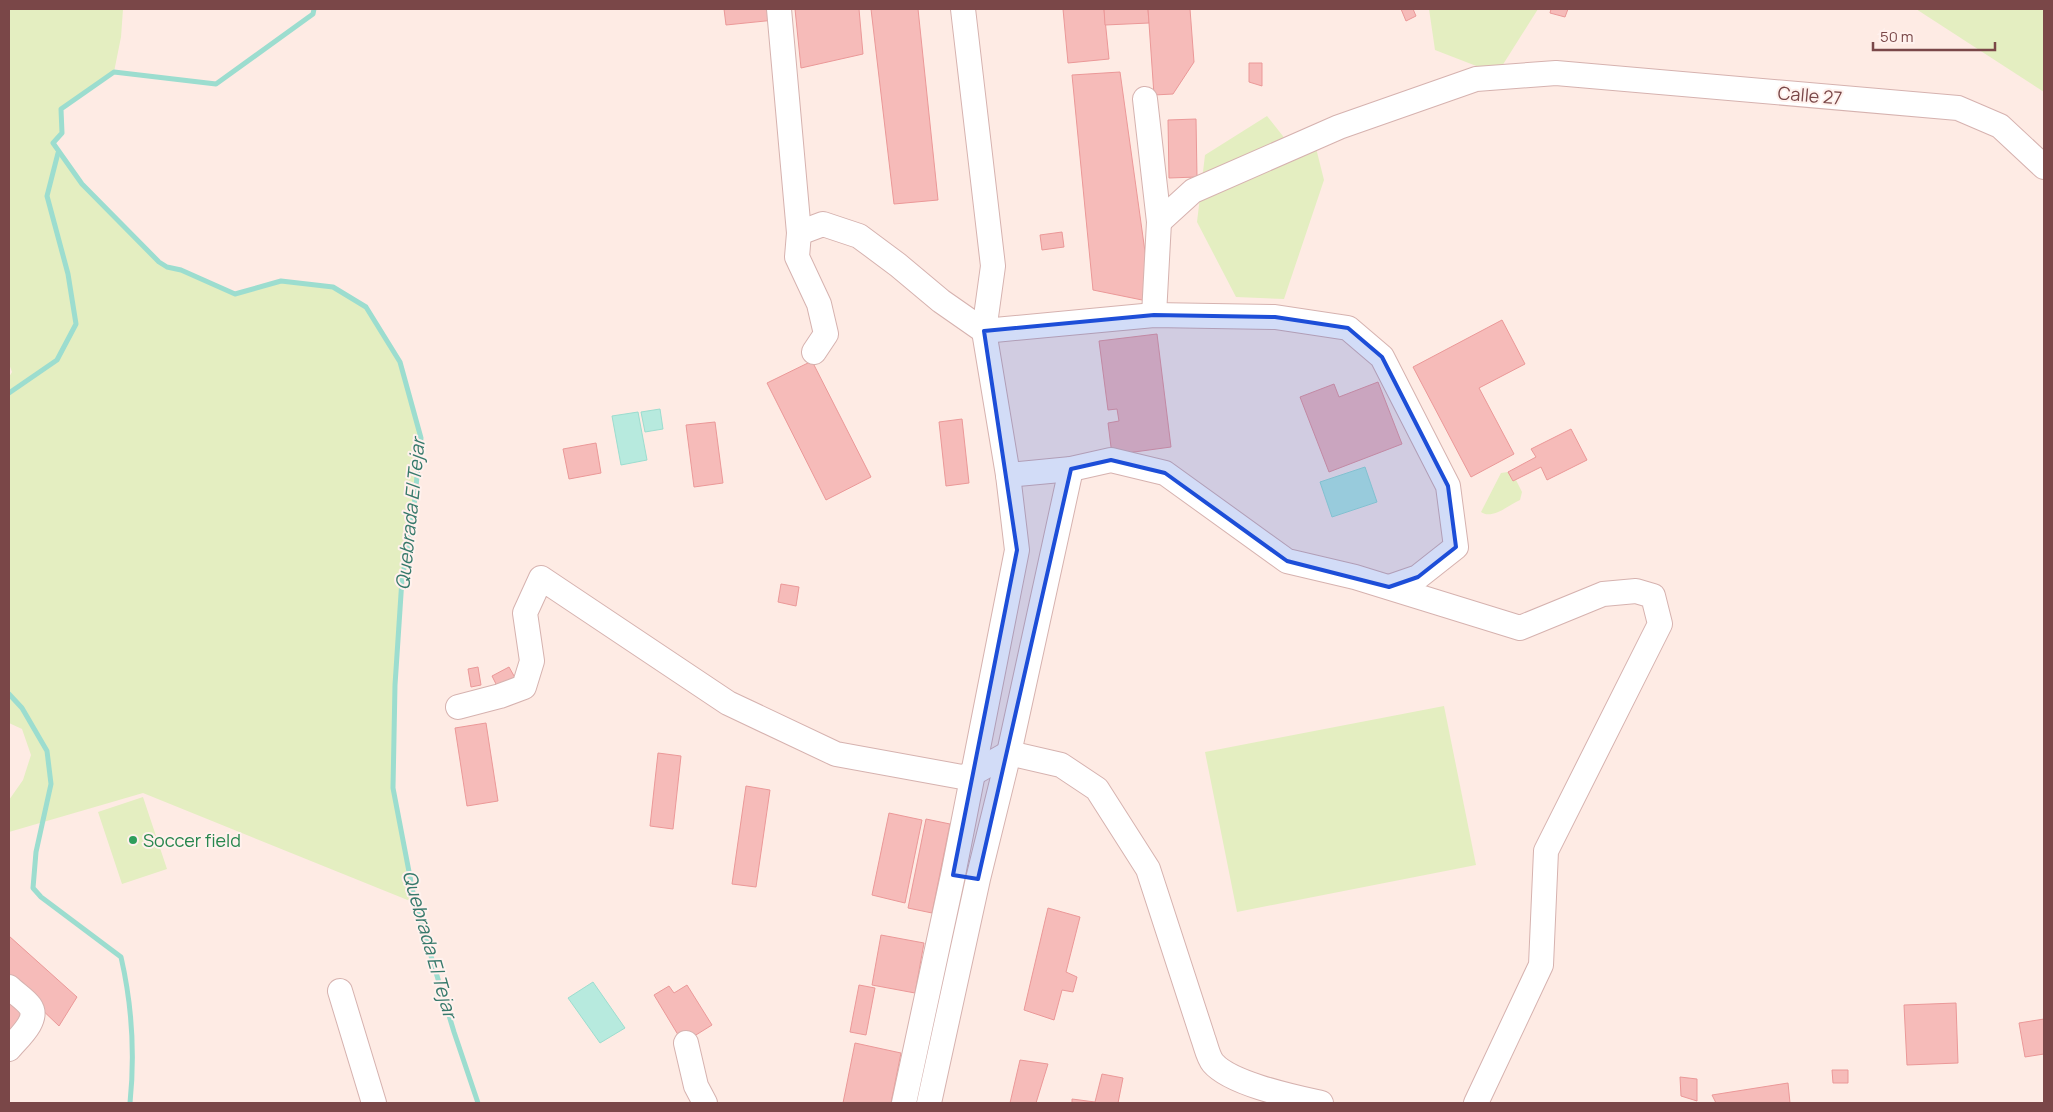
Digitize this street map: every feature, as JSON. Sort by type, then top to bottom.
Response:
[{"type":"street","points":[[779,9],[799,233],[797,257],[819,304],[826,334],[814,352]]},
{"type":"street","points":[[904,1103],[953,875],[1017,550],[1008,475],[984,331],[993,266],[963,9]]},
{"type":"street","name":"Calle 27","points":[[1160,222],[1193,191],[1339,127],[1476,79],[1556,74],[1958,108],[2000,126],[2044,167]]},
{"type":"street","points":[[1145,99],[1160,222],[1154,314]]},
{"type":"street","points":[[799,233],[823,224],[859,236],[898,265],[941,301],[984,331],[1154,314],[1275,317],[1348,328],[1382,357],[1448,486],[1456,547],[1418,577],[1389,587]]},
{"type":"street","points":[[1008,475],[1071,469],[1111,460],[1164,473],[1287,561],[1389,587],[1520,628],[1604,594],[1636,591],[1653,596],[1660,624],[1546,851],[1541,964],[1476,1103]]},
{"type":"street","points":[[929,1103],[978,879],[1010,753],[1071,469]]},
{"type":"street","points":[[458,707],[500,696],[524,687],[532,661],[525,613],[542,578],[728,702],[836,754],[962,777],[972,774],[1010,753],[1061,765],[1097,788],[1148,869],[1203,1038],[1213,1063],[1230,1076],[1285,1095],[1321,1103]]},
{"type":"street","points":[[953,875],[978,879]]},
{"type":"street","points":[[9,987],[30,1005],[33,1012],[31,1021],[9,1049]]},
{"type":"street","points":[[340,991],[374,1103]]},
{"type":"street","points":[[686,1042],[696,1086],[705,1103]]},
{"type":"highlighted area","points":[[1154,315],[1275,317],[1348,328],[1382,357],[1448,486],[1456,547],[1418,577],[1389,587],[1287,561],[1165,473],[1111,460],[1071,469],[978,879],[953,875],[1017,550],[984,331]]},
{"type":"green space","points":[[10,9],[123,9],[121,37],[114,72],[61,109],[62,129],[53,144],[82,184],[159,262],[167,267],[181,270],[235,294],[281,281],[333,287],[366,307],[400,362],[421,438],[412,525],[402,579],[395,685],[393,788],[415,903],[143,793],[9,832],[9,800],[23,780],[31,755],[22,729],[9,723],[9,377],[12,372],[9,364]]},
{"type":"green space","points":[[1429,9],[1538,9],[1497,74],[1435,50]]},
{"type":"green space","points":[[1916,9],[2044,9],[2044,92]]},
{"type":"green space","points":[[1267,116],[1294,150],[1315,144],[1324,180],[1284,299],[1236,297],[1197,222],[1205,155]]},
{"type":"green space","points":[[1508,472],[1513,481],[1516,480],[1522,492],[1520,500],[1495,513],[1485,514],[1481,512],[1501,473]]},
{"type":"green space","points":[[1444,706],[1476,865],[1237,912],[1205,752]]},
{"type":"green space","name":"Soccer field","points":[[143,797],[167,869],[122,884],[98,812]]},
{"type":"water","points":[[660,409],[663,429],[645,432],[641,412]]},
{"type":"water","points":[[638,412],[647,460],[621,465],[612,416]]},
{"type":"water","points":[[1365,467],[1377,502],[1332,517],[1320,482]]},
{"type":"water","points":[[593,982],[625,1028],[600,1043],[568,998]]},
{"type":"building","points":[[724,9],[774,9],[775,20],[726,25]]},
{"type":"building","points":[[795,9],[859,9],[863,54],[801,68]]},
{"type":"building","points":[[871,9],[918,9],[938,200],[894,204]]},
{"type":"building","points":[[1063,9],[1104,9],[1109,59],[1068,63]]},
{"type":"building","points":[[1104,9],[1148,9],[1149,23],[1105,25]]},
{"type":"building","points":[[1148,9],[1190,9],[1194,62],[1173,94],[1154,95]]},
{"type":"building","points":[[1401,9],[1413,9],[1416,16],[1406,21]]},
{"type":"building","points":[[1551,9],[1568,9],[1565,17],[1550,13]]},
{"type":"building","points":[[1249,63],[1262,63],[1262,86],[1249,82]]},
{"type":"building","points":[[1120,72],[1152,302],[1093,290],[1072,75]]},
{"type":"building","points":[[1196,119],[1197,177],[1169,178],[1168,120]]},
{"type":"building","points":[[1062,232],[1064,247],[1042,250],[1040,235]]},
{"type":"building","points":[[1502,320],[1525,364],[1479,388],[1514,454],[1471,477],[1413,367]]},
{"type":"building","points":[[1157,334],[1171,447],[1112,455],[1108,423],[1119,421],[1117,409],[1108,410],[1099,341]]},
{"type":"building","points":[[812,361],[871,477],[826,500],[767,383]]},
{"type":"building","points":[[1378,382],[1402,444],[1329,472],[1300,397],[1334,384],[1339,397]]},
{"type":"building","points":[[962,419],[969,483],[946,486],[939,422]]},
{"type":"building","points":[[715,422],[723,483],[694,487],[686,425]]},
{"type":"building","points":[[1571,429],[1587,460],[1547,480],[1541,467],[1513,481],[1508,472],[1536,457],[1531,449]]},
{"type":"building","points":[[596,443],[601,473],[569,479],[563,449]]},
{"type":"building","points":[[781,584],[799,587],[796,606],[778,602]]},
{"type":"building","points":[[478,667],[481,685],[471,687],[468,669]]},
{"type":"building","points":[[509,667],[518,683],[500,692],[492,676]]},
{"type":"building","points":[[486,723],[498,801],[467,806],[455,728]]},
{"type":"building","points":[[658,753],[681,756],[673,829],[650,826]]},
{"type":"building","points":[[746,786],[770,790],[756,887],[732,884]]},
{"type":"building","points":[[889,813],[922,820],[905,903],[872,895]]},
{"type":"building","points":[[926,819],[950,824],[932,913],[908,908]]},
{"type":"building","points":[[1048,908],[1080,917],[1066,972],[1077,977],[1073,992],[1062,990],[1054,1020],[1024,1010]]},
{"type":"building","points":[[881,935],[924,943],[915,993],[872,985]]},
{"type":"building","points":[[9,936],[77,997],[59,1026],[9,978]]},
{"type":"building","points":[[687,985],[712,1025],[683,1043],[654,995],[669,986],[674,993]]},
{"type":"building","points":[[859,985],[875,988],[866,1035],[850,1032]]},
{"type":"building","points":[[9,1000],[28,1015],[9,1037]]},
{"type":"building","points":[[1956,1003],[1958,1063],[1907,1065],[1904,1005]]},
{"type":"building","points":[[2044,1019],[2044,1054],[2025,1057],[2019,1023]]},
{"type":"building","points":[[855,1043],[901,1053],[891,1103],[843,1103]]},
{"type":"building","points":[[1020,1060],[1048,1064],[1036,1103],[1010,1103]]},
{"type":"building","points":[[1832,1070],[1848,1070],[1848,1083],[1833,1083]]},
{"type":"building","points":[[1102,1074],[1123,1078],[1118,1103],[1072,1103],[1072,1099],[1095,1102]]},
{"type":"building","points":[[1680,1077],[1697,1079],[1697,1101],[1681,1096]]},
{"type":"building","points":[[1788,1083],[1790,1103],[1716,1103],[1712,1095]]},
{"type":"waterway","name":"Quebrada El Tejar","points":[[314,9],[313,14],[216,84],[114,72],[61,109],[62,133],[53,143],[82,184],[159,262],[167,267],[181,270],[235,294],[281,281],[333,287],[366,307],[400,362],[421,438],[412,525],[402,579],[395,685],[393,788],[415,903],[454,1032],[478,1103]]},
{"type":"waterway","points":[[9,393],[57,360],[76,324],[68,274],[47,196],[58,153]]},
{"type":"waterway","points":[[9,694],[22,708],[47,751],[51,784],[36,852],[33,888],[41,897],[121,957],[128,993],[132,1030],[130,1103]]},
{"type":"place","name":"Soccer field","points":[[133,840]]}]
